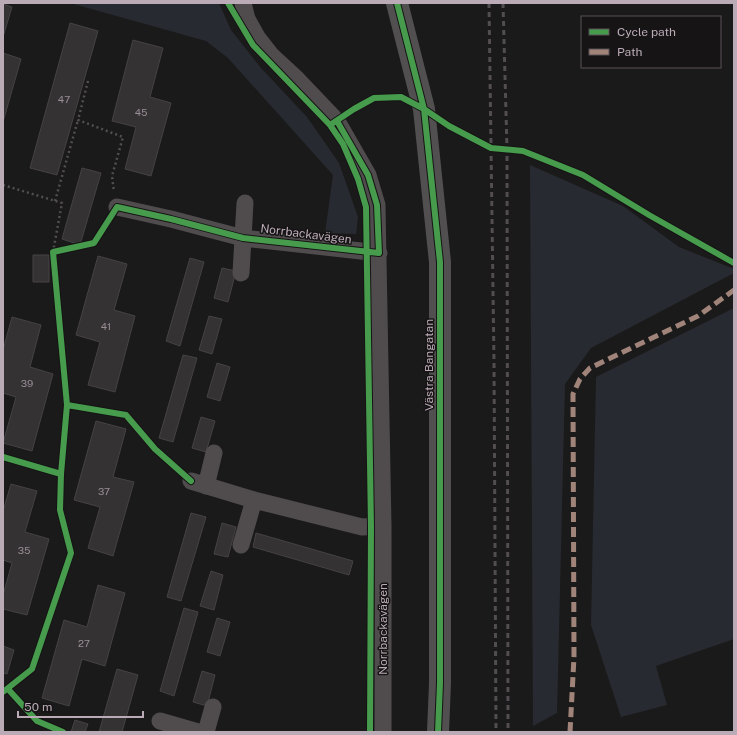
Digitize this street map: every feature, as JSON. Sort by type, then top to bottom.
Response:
[{"type":"street","name":"Norrbackavägen","points":[[243,3],[247,19],[257,37],[271,55],[297,79],[337,121],[368,174],[377,205],[383,526],[383,732]]},
{"type":"street","name":"Västra Bangatan","points":[[397,3],[424,109],[440,262],[440,683],[438,732]]},
{"type":"street","points":[[241,273],[245,203]]},
{"type":"street","name":"Norrbackavägen","points":[[117,207],[171,219],[243,238],[379,253]]},
{"type":"street","points":[[214,454],[198,483],[254,500],[362,527],[383,526]]},
{"type":"street","points":[[242,545],[254,500]]},
{"type":"street","points":[[206,732],[213,707]]},
{"type":"street","points":[[160,721],[198,732]]},
{"type":"path","points":[[55,201],[88,81]]},
{"type":"path","points":[[53,252],[94,242],[117,207],[112,176],[123,137],[78,120]]},
{"type":"path","points":[[3,185],[62,203],[53,252],[67,405],[60,510],[71,553],[32,669],[6,690],[13,694]]},
{"type":"path","points":[[67,405],[74,406]]},
{"type":"path","points":[[54,471],[62,474]]},
{"type":"shaded area","points":[[70,3],[219,3],[231,30],[261,68],[307,117],[339,163],[358,217],[356,234],[325,233],[333,175],[228,58],[206,41]]},
{"type":"shaded area","points":[[530,165],[623,206],[679,247],[734,269],[734,273],[591,348],[565,384],[557,713],[533,726]]},
{"type":"shaded area","points":[[734,308],[734,639],[656,666],[667,705],[621,717],[591,625],[596,377]]},
{"type":"building","points":[[3,4],[12,7],[3,37]]},
{"type":"building","points":[[70,23],[98,31],[57,175],[30,168]]},
{"type":"building","points":[[133,40],[163,48],[150,97],[171,103],[151,176],[125,169],[136,127],[112,121]]},
{"type":"building","points":[[3,53],[21,59],[3,122]]},
{"type":"building","points":[[82,168],[101,173],[80,245],[62,239]]},
{"type":"building","points":[[33,255],[49,255],[49,282],[33,282]]},
{"type":"building","points":[[98,256],[127,264],[114,310],[135,316],[115,392],[88,385],[100,342],[76,335]]},
{"type":"building","points":[[190,258],[204,262],[180,346],[166,341]]},
{"type":"building","points":[[222,268],[236,271],[228,302],[214,298]]},
{"type":"building","points":[[209,316],[222,319],[212,354],[199,350]]},
{"type":"building","points":[[12,317],[41,325],[30,367],[53,374],[32,451],[3,443],[16,397],[3,393],[3,350]]},
{"type":"building","points":[[183,355],[197,358],[173,442],[159,438]]},
{"type":"building","points":[[217,363],[230,367],[220,401],[207,397]]},
{"type":"building","points":[[201,417],[215,421],[206,452],[192,448]]},
{"type":"building","points":[[96,421],[126,429],[113,477],[134,482],[113,556],[88,548],[100,507],[74,500]]},
{"type":"building","points":[[11,484],[37,491],[25,532],[49,539],[27,615],[3,609],[3,595],[12,563],[3,560],[3,511]]},
{"type":"building","points":[[191,513],[206,517],[181,601],[167,597]]},
{"type":"building","points":[[222,523],[236,527],[228,557],[214,554]]},
{"type":"building","points":[[256,533],[353,561],[349,575],[253,547]]},
{"type":"building","points":[[211,571],[223,575],[214,610],[200,606]]},
{"type":"building","points":[[98,585],[125,593],[105,666],[82,659],[69,706],[42,698],[64,620],[87,627]]},
{"type":"building","points":[[184,608],[198,612],[174,696],[160,691]]},
{"type":"building","points":[[217,618],[230,622],[220,656],[207,652]]},
{"type":"building","points":[[3,646],[14,650],[7,674],[3,673]]},
{"type":"building","points":[[117,669],[138,675],[122,732],[99,732]]},
{"type":"building","points":[[202,671],[215,675],[207,706],[193,702]]},
{"type":"building","points":[[75,720],[88,724],[85,732],[71,732]]},
{"type":"railway","points":[[489,3],[494,362],[496,732]]},
{"type":"railway","points":[[503,3],[507,149],[508,732]]},
{"type":"marked path","points":[[570,732],[574,657],[573,394],[580,379],[590,368],[698,316],[734,290]]},
{"type":"cycle path","points":[[228,3],[253,45],[330,125]]},
{"type":"cycle path","points":[[397,3],[424,109],[440,262],[440,683],[438,732]]},
{"type":"cycle path","points":[[370,732],[371,527],[366,207],[358,179],[343,144],[330,125],[374,98],[401,97],[424,109],[449,126],[491,148],[523,151],[583,175],[649,215],[734,263]]},
{"type":"cycle path","points":[[3,692],[32,669],[71,553],[60,510],[61,474],[67,405],[53,252],[94,243],[117,207],[171,219],[243,238],[379,253],[377,205],[368,175],[337,121]]},
{"type":"cycle path","points":[[67,405],[126,415],[155,449],[191,481]]},
{"type":"cycle path","points":[[3,457],[61,474]]},
{"type":"cycle path","points":[[8,689],[37,721],[63,732]]}]
